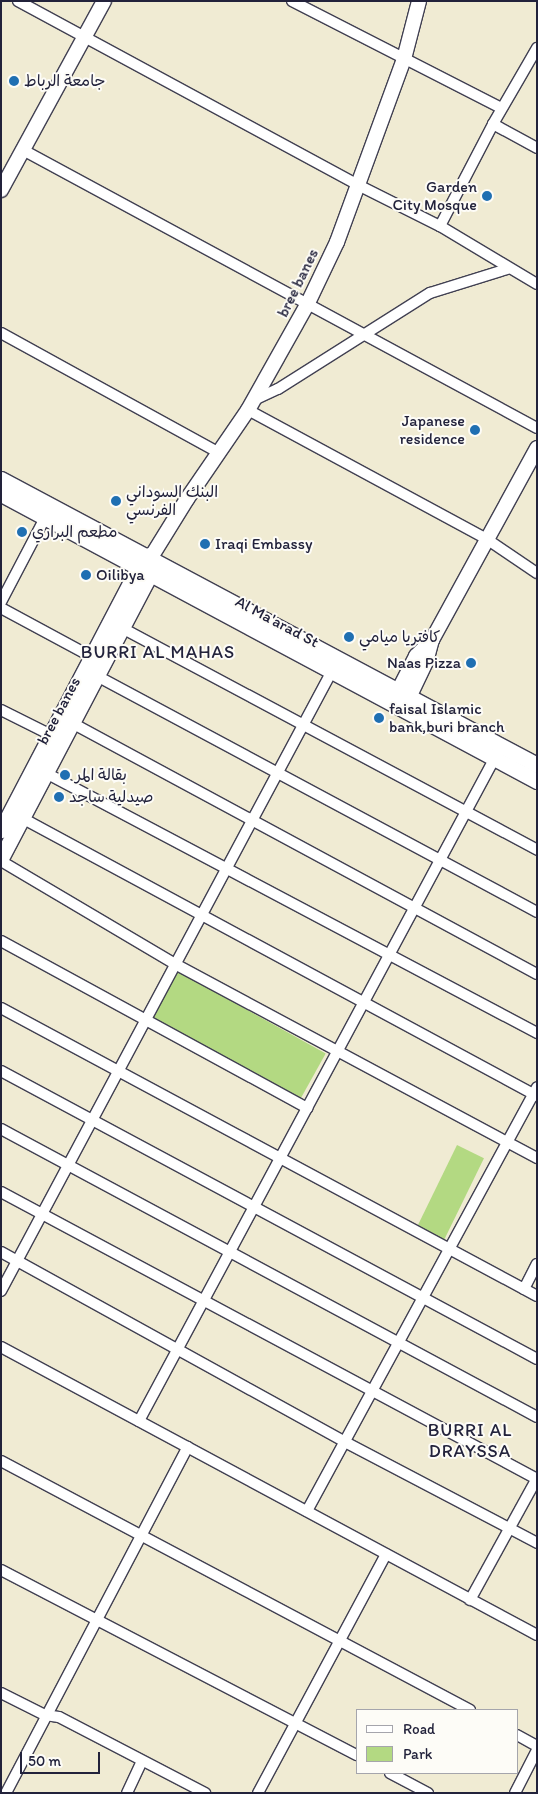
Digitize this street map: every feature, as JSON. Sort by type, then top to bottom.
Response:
[{"type":"main road","name":"Al Ma'arad St","points":[[1,479],[148,563],[498,752],[537,781]]},
{"type":"main road","name":"Al Ma'arad St","points":[[1,494],[45,518],[148,563]]},
{"type":"main road","name":"bree banes","points":[[1,830],[46,773],[122,628],[148,563]]},
{"type":"main road","name":"bree banes","points":[[1,860],[11,815],[92,657],[148,563]]},
{"type":"main road","name":"Al Ma'arad St","points":[[498,752],[537,765]]},
{"type":"street","points":[[18,1],[86,36],[358,185],[440,226],[507,269],[537,284]]},
{"type":"street","points":[[1,190],[104,1]]},
{"type":"street","points":[[292,1],[501,108]]},
{"type":"street","name":"bree banes","points":[[148,563],[251,405],[307,305],[337,242],[358,185],[404,59],[419,1]]},
{"type":"street","points":[[440,226],[501,108],[537,48]]},
{"type":"street","points":[[493,124],[537,148]]},
{"type":"street","points":[[24,150],[361,335],[537,428]]},
{"type":"street","points":[[251,405],[278,390],[361,335],[430,293],[507,269]]},
{"type":"street","points":[[1,333],[219,453]]},
{"type":"street","points":[[251,405],[488,540],[537,573]]},
{"type":"street","points":[[401,701],[426,662],[432,640],[525,476],[537,448]]},
{"type":"street","points":[[525,476],[537,462]]},
{"type":"street","points":[[1,602],[45,518]]},
{"type":"street","points":[[1,608],[92,657]]},
{"type":"street","points":[[122,628],[302,727],[537,850]]},
{"type":"street","points":[[1,1291],[335,665]]},
{"type":"street","points":[[97,676],[537,912]]},
{"type":"street","points":[[1,710],[51,735]]},
{"type":"street","points":[[72,723],[537,974]]},
{"type":"street","points":[[139,1421],[498,752]]},
{"type":"street","points":[[46,773],[537,1033]]},
{"type":"street","points":[[11,815],[202,914],[364,1003],[535,1092],[307,1511]]},
{"type":"street","points":[[1,860],[175,964],[337,1053],[537,1158]]},
{"type":"street","points":[[1,941],[307,1108]]},
{"type":"street","points":[[1,1008],[279,1160],[537,1296]]},
{"type":"street","points":[[1,1071],[93,1118],[422,1298],[537,1358]]},
{"type":"street","points":[[1,1129],[537,1417]]},
{"type":"street","points":[[1,1192],[537,1479],[470,1600]]},
{"type":"street","points":[[1,1252],[345,1442],[537,1543]]},
{"type":"street","points":[[524,1289],[537,1264]]},
{"type":"street","points":[[1,1347],[537,1635]]},
{"type":"street","points":[[6,1793],[95,1620],[188,1447]]},
{"type":"street","points":[[1,1461],[468,1709]]},
{"type":"street","points":[[258,1793],[338,1640],[386,1554]]},
{"type":"street","points":[[1,1570],[356,1754]]},
{"type":"street","points":[[1,1693],[46,1715],[59,1717],[205,1793]]},
{"type":"street","points":[[518,1736],[537,1746]]},
{"type":"street","points":[[515,1793],[537,1750]]},
{"type":"street","points":[[127,1793],[142,1761]]},
{"type":"street","points":[[392,1774],[428,1793]]},
{"type":"green space","points":[[177,971],[326,1053],[299,1102],[150,1019]]},
{"type":"green space","points":[[457,1145],[484,1158],[444,1240],[417,1227]]},
{"type":"place","name":"جامعة الرباط","points":[[14,81]]},
{"type":"place","name":"Garden City Mosque","points":[[487,196]]},
{"type":"place","name":"Japanese residence","points":[[475,430]]},
{"type":"place","name":"البنك السوداني الفرنسي","points":[[116,501]]},
{"type":"place","name":"مطعم البراري","points":[[22,532]]},
{"type":"place","name":"Iraqi Embassy","points":[[205,544]]},
{"type":"place","name":"Oilibya","points":[[86,575]]},
{"type":"place","name":"كافتريا ميامي","points":[[349,637]]},
{"type":"place","name":"Naas Pizza","points":[[471,663]]},
{"type":"place","name":"faisal Islamic bank,buri branch","points":[[379,718]]},
{"type":"place","name":"بقالة المر","points":[[65,775]]},
{"type":"place","name":"صيدلية ساجد","points":[[59,797]]},
{"type":"district","name":"BURRI AL MAHAS","points":[[158,652]]},
{"type":"district","name":"BURRI AL DRAYSSA","points":[[470,1441]]}]
